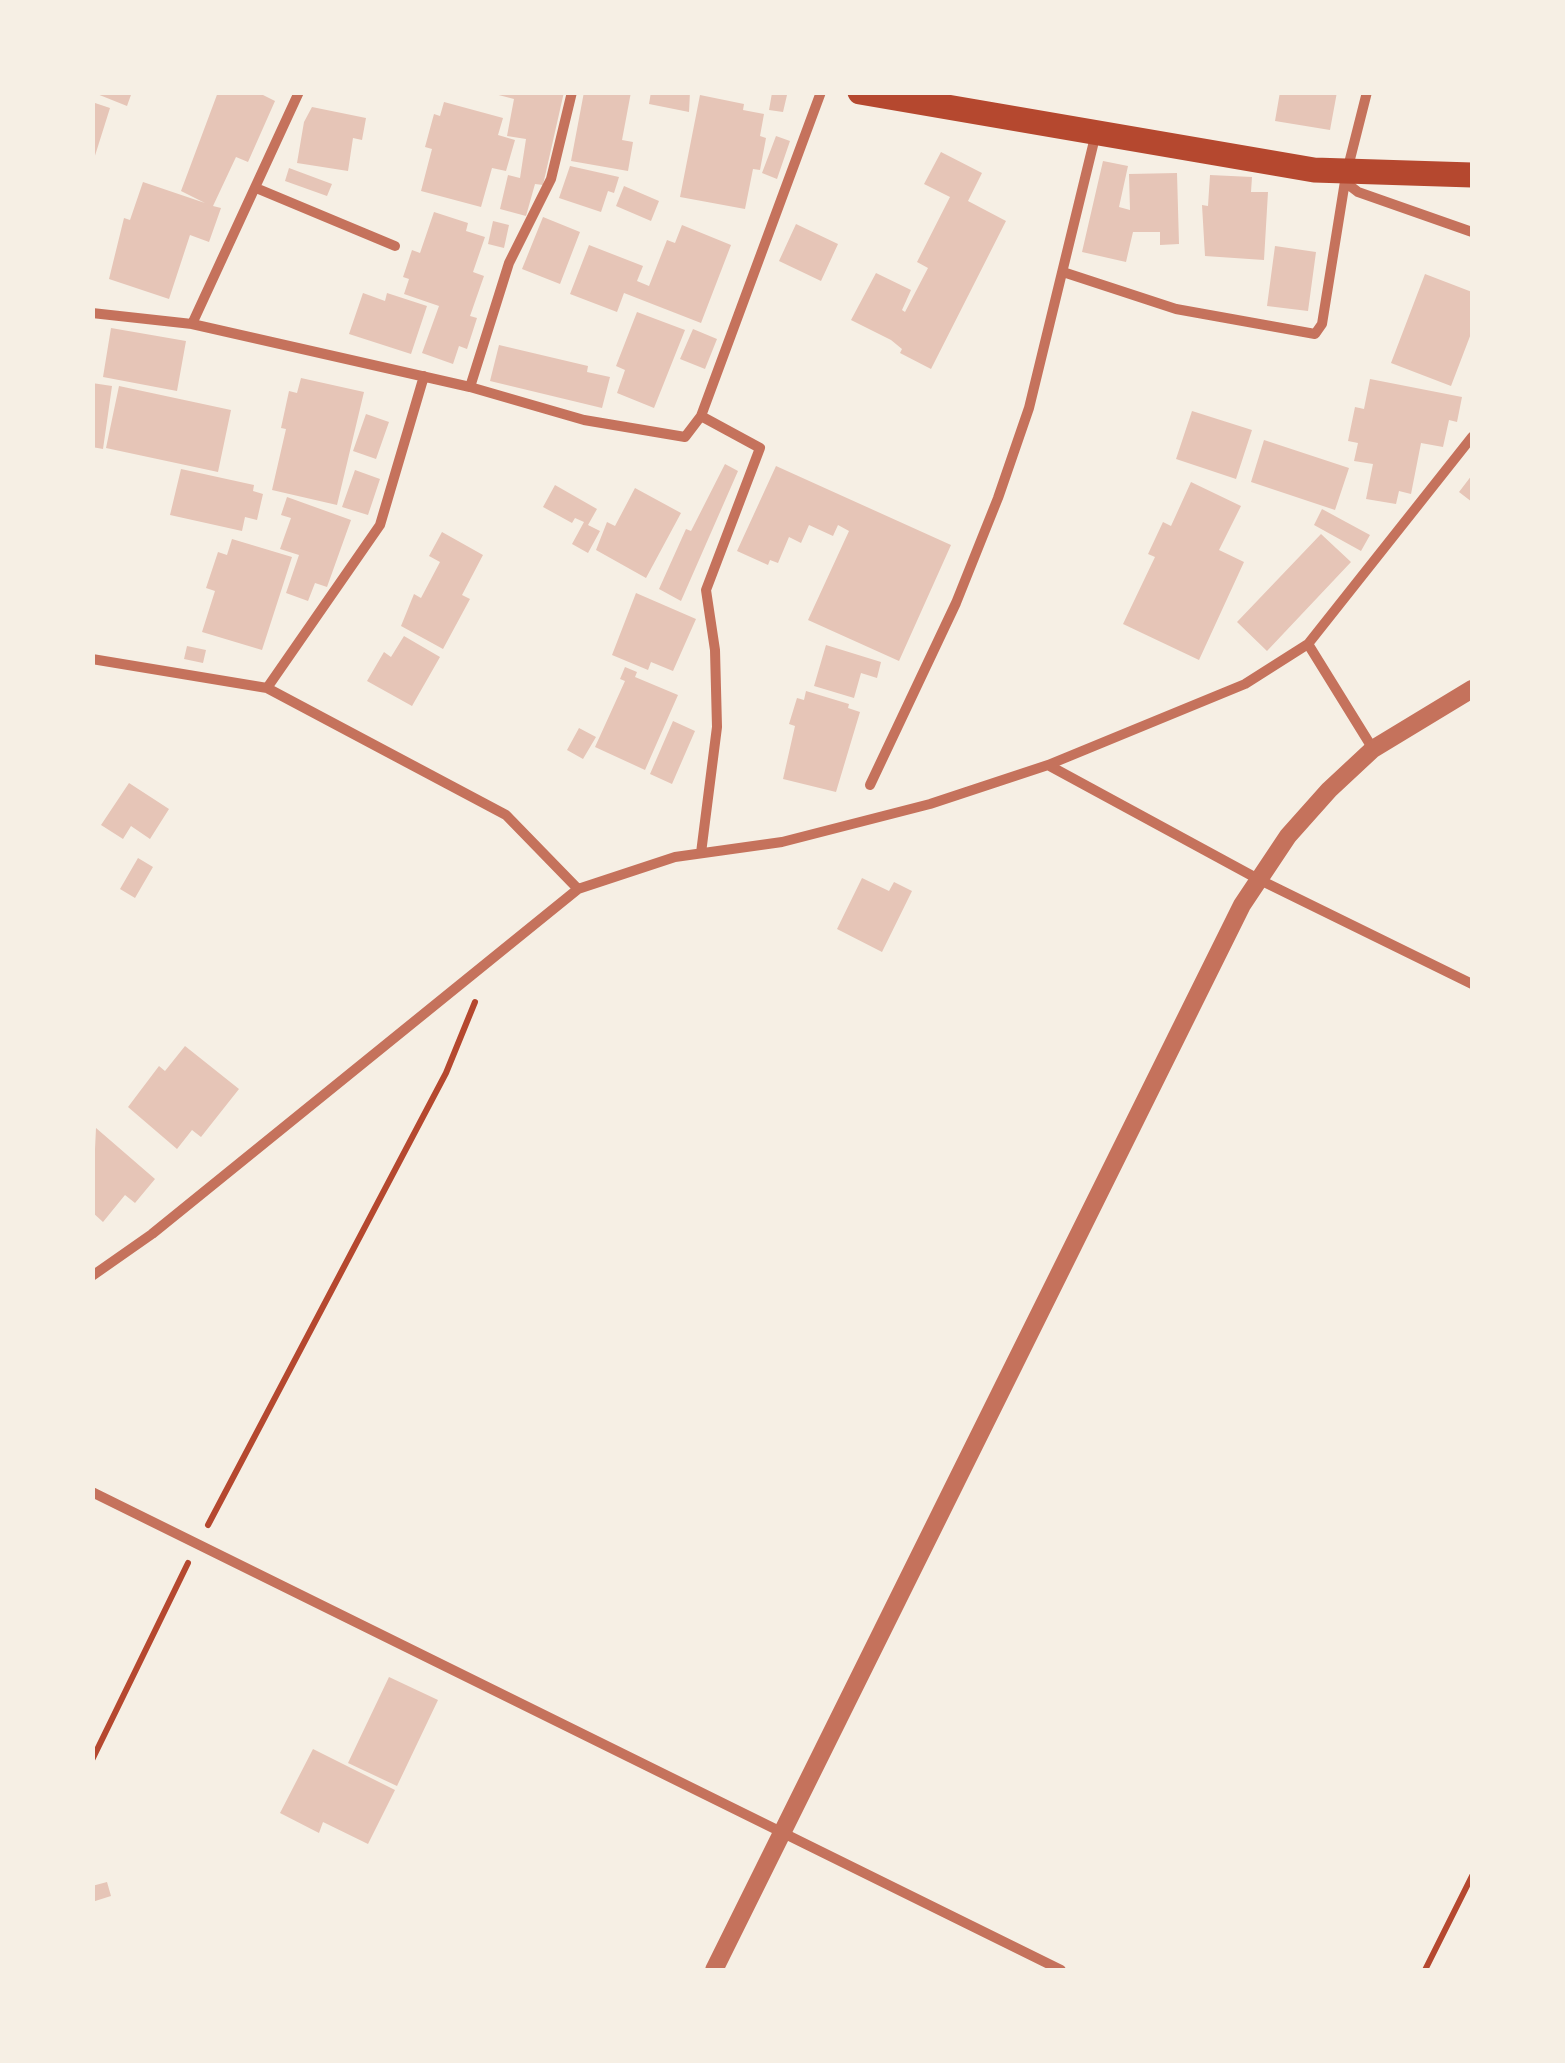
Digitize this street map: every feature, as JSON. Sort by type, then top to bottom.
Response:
[{"type":"main road","points":[[861,93],[1346,178],[1472,175]]},
{"type":"street","points":[[192,324],[299,92]]},
{"type":"street","points":[[470,387],[509,262],[550,179],[572,92]]},
{"type":"street","points":[[92,313],[192,324],[470,387],[584,420],[686,437],[701,416],[822,92]]},
{"type":"street","points":[[1063,272],[1176,309],[1315,334],[1322,324],[1346,178],[1367,92]]},
{"type":"street","points":[[870,785],[956,603],[998,498],[1029,408],[1096,132]]},
{"type":"street","points":[[1346,178],[1358,192],[1472,232]]},
{"type":"street","points":[[256,188],[395,246]]},
{"type":"street","points":[[267,688],[380,525],[424,376]]},
{"type":"street","points":[[701,416],[760,448],[706,590],[718,727],[701,853]]},
{"type":"street","points":[[92,1276],[152,1234],[578,888],[674,857],[782,842],[856,823],[1048,764],[1245,684],[1308,644],[1472,437]]},
{"type":"street","points":[[1308,644],[1373,749]]},
{"type":"street","points":[[92,659],[267,688],[506,815],[578,888]]},
{"type":"street","points":[[714,1970],[1258,879],[1329,790],[1373,749],[1472,689]]},
{"type":"street","points":[[1048,764],[1258,879],[1472,984]]},
{"type":"street","points":[[92,1492],[1060,1970]]},
{"type":"path","points":[[92,1760],[198,1544],[446,1073],[477,998],[480,971]]},
{"type":"path","points":[[1425,1970],[1472,1876]]},
{"type":"building","points":[[92,92],[132,92],[127,106]]},
{"type":"building","points":[[218,92],[257,92],[275,101],[248,162],[236,157],[213,206],[221,208],[209,242],[190,235],[169,299],[109,279],[124,218],[130,220],[143,182],[205,203],[181,191]]},
{"type":"building","points":[[487,92],[564,92],[543,185],[535,184],[526,216],[500,209],[508,175],[520,178],[526,139],[507,136],[514,99]]},
{"type":"building","points":[[584,92],[631,92],[622,140],[633,142],[628,171],[571,161]]},
{"type":"building","points":[[651,92],[690,92],[689,112],[649,104]]},
{"type":"building","points":[[1280,92],[1337,92],[1330,130],[1275,121]]},
{"type":"building","points":[[772,93],[787,95],[783,112],[769,110]]},
{"type":"building","points":[[700,95],[744,104],[743,110],[764,114],[760,136],[766,138],[760,170],[753,169],[745,209],[680,197]]},
{"type":"building","points":[[92,102],[110,108],[93,162],[92,162]]},
{"type":"building","points":[[444,102],[503,118],[498,135],[515,140],[506,171],[492,168],[481,207],[421,191],[432,149],[425,147],[434,114],[440,116]]},
{"type":"building","points":[[312,107],[366,118],[362,140],[353,138],[348,171],[297,163],[304,122]]},
{"type":"building","points":[[776,136],[790,141],[777,179],[762,173]]},
{"type":"building","points":[[941,152],[982,173],[968,201],[1006,221],[931,369],[900,353],[902,349],[891,340],[851,320],[876,273],[911,290],[902,310],[905,312],[928,268],[917,262],[950,197],[924,184]]},
{"type":"building","points":[[1103,161],[1128,166],[1119,207],[1130,210],[1129,174],[1177,173],[1179,244],[1160,245],[1160,232],[1133,232],[1126,262],[1082,252]]},
{"type":"building","points":[[570,166],[619,177],[614,193],[608,191],[601,212],[559,198]]},
{"type":"building","points":[[289,168],[332,184],[327,196],[285,181]]},
{"type":"building","points":[[1210,175],[1252,177],[1251,192],[1268,192],[1264,260],[1205,256],[1202,205],[1208,206]]},
{"type":"building","points":[[624,186],[659,201],[651,221],[616,206]]},
{"type":"building","points":[[434,212],[468,223],[466,231],[485,237],[473,272],[484,276],[470,316],[477,318],[467,349],[459,346],[453,364],[422,353],[439,306],[404,294],[409,279],[403,277],[412,250],[420,253]]},
{"type":"building","points":[[543,217],[580,232],[560,284],[522,269]]},
{"type":"building","points":[[493,221],[509,225],[504,248],[488,244]]},
{"type":"building","points":[[796,224],[838,244],[821,281],[779,261]]},
{"type":"building","points":[[682,225],[731,245],[701,323],[624,293],[617,312],[570,294],[589,245],[643,266],[637,281],[649,286],[667,240],[675,243]]},
{"type":"building","points":[[1275,246],[1316,252],[1308,311],[1267,306]]},
{"type":"building","points":[[1425,274],[1472,292],[1472,331],[1451,386],[1391,363]]},
{"type":"building","points":[[363,293],[385,301],[387,293],[427,306],[411,354],[349,334]]},
{"type":"building","points":[[637,312],[685,330],[654,408],[617,393],[625,370],[616,366]]},
{"type":"building","points":[[111,328],[186,341],[177,391],[103,377]]},
{"type":"building","points":[[693,329],[717,339],[705,369],[680,359]]},
{"type":"building","points":[[499,345],[588,366],[587,372],[610,377],[602,408],[490,381]]},
{"type":"building","points":[[301,378],[364,392],[337,505],[272,490],[286,429],[281,428],[289,391],[297,393]]},
{"type":"building","points":[[1370,379],[1462,397],[1457,422],[1449,420],[1443,447],[1421,443],[1411,494],[1399,491],[1396,504],[1366,499],[1373,464],[1354,461],[1358,443],[1348,441],[1355,407],[1364,409]]},
{"type":"building","points":[[92,383],[112,386],[103,449],[92,447]]},
{"type":"building","points":[[119,386],[231,410],[218,472],[106,448]]},
{"type":"building","points":[[1192,411],[1252,430],[1236,479],[1176,459]]},
{"type":"building","points":[[366,414],[389,422],[376,459],[353,451]]},
{"type":"building","points":[[1264,440],[1349,468],[1335,510],[1251,482]]},
{"type":"building","points":[[725,464],[738,471],[681,601],[659,589],[686,529],[691,531]]},
{"type":"building","points":[[776,466],[951,545],[899,661],[808,620],[849,531],[838,525],[833,536],[809,525],[801,543],[789,537],[778,563],[770,560],[768,565],[737,551]]},
{"type":"building","points":[[181,469],[254,485],[253,491],[263,494],[257,520],[245,517],[242,531],[170,515]]},
{"type":"building","points":[[355,470],[380,479],[368,515],[342,507]]},
{"type":"building","points":[[1472,475],[1472,502],[1459,492]]},
{"type":"building","points":[[1191,482],[1241,506],[1219,550],[1244,562],[1199,660],[1123,624],[1155,557],[1148,554],[1163,522],[1171,526]]},
{"type":"building","points":[[555,485],[597,509],[588,525],[600,531],[588,553],[572,544],[584,522],[575,518],[572,523],[543,507]]},
{"type":"building","points":[[635,488],[681,513],[646,578],[596,550],[607,522],[615,526]]},
{"type":"building","points":[[287,497],[351,520],[327,587],[315,583],[308,601],[286,593],[299,555],[280,549],[291,518],[281,515]]},
{"type":"building","points":[[1322,509],[1370,535],[1361,551],[1314,525]]},
{"type":"building","points":[[442,532],[483,555],[462,595],[470,599],[443,649],[401,626],[414,594],[421,598],[440,562],[429,556]]},
{"type":"building","points":[[1321,534],[1351,562],[1267,651],[1237,622]]},
{"type":"building","points":[[232,539],[292,557],[262,650],[202,632],[215,591],[206,588],[218,552],[227,555]]},
{"type":"building","points":[[636,593],[696,619],[673,671],[651,662],[648,670],[612,655]]},
{"type":"building","points":[[404,636],[440,657],[412,706],[367,681],[384,652],[391,657]]},
{"type":"building","points":[[826,645],[881,662],[877,678],[861,673],[854,698],[814,686]]},
{"type":"building","points":[[187,646],[206,650],[203,663],[184,659]]},
{"type":"building","points":[[625,667],[637,672],[635,677],[678,695],[645,770],[595,747],[625,681],[620,679]]},
{"type":"building","points":[[806,691],[849,704],[848,708],[860,712],[836,792],[783,779],[795,726],[789,724],[797,698],[804,700]]},
{"type":"building","points":[[673,721],[695,731],[672,784],[650,774]]},
{"type":"building","points":[[579,728],[596,737],[583,759],[567,750]]},
{"type":"building","points":[[129,783],[169,809],[150,839],[131,826],[123,839],[101,825]]},
{"type":"building","points":[[138,858],[153,867],[135,898],[120,889]]},
{"type":"building","points":[[862,878],[889,891],[894,882],[912,891],[882,952],[837,929]]},
{"type":"building","points":[[185,1046],[239,1089],[201,1137],[192,1130],[177,1149],[128,1107],[159,1066],[165,1071]]},
{"type":"building","points":[[96,1128],[155,1179],[135,1203],[125,1195],[103,1222],[92,1212]]},
{"type":"building","points":[[389,1677],[438,1700],[397,1786],[348,1763]]},
{"type":"building","points":[[313,1749],[395,1790],[368,1844],[323,1822],[319,1833],[280,1813]]},
{"type":"building","points":[[107,1882],[111,1896],[92,1902],[92,1886]]}]
